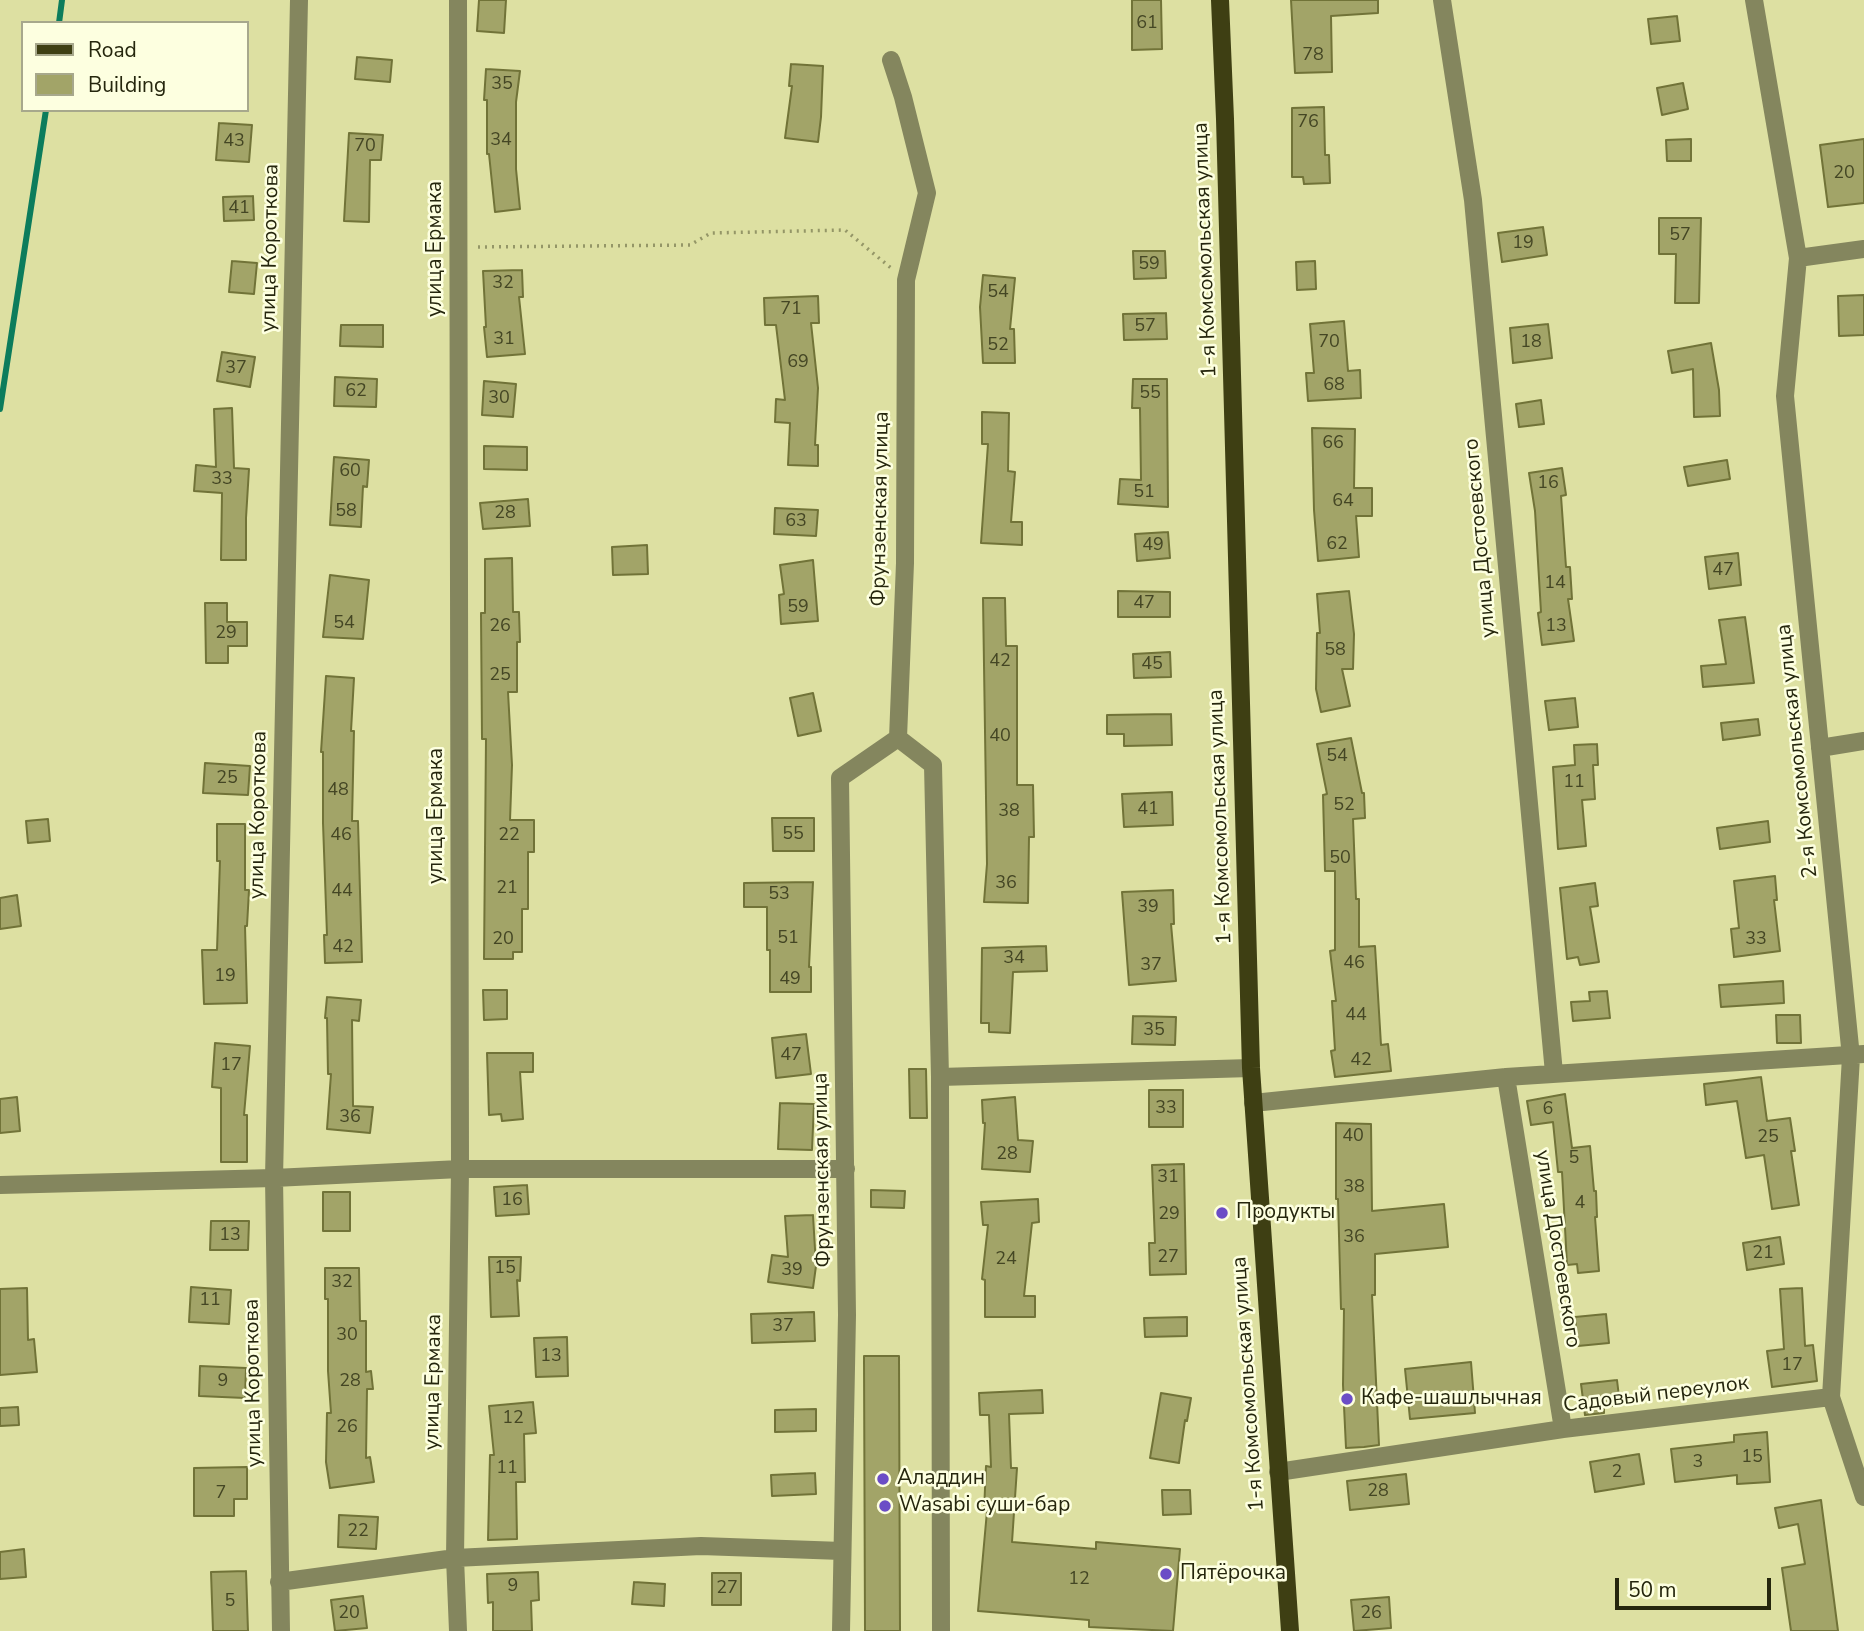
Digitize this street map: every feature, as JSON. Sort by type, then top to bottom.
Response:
[{"type":"main road","name":"1-я Комсомольская улица","points":[[1220,0],[1226,133],[1252,1103],[1290,1631]]},
{"type":"street","name":"улица Короткова","points":[[281,1631],[274,1178],[299,0]]},
{"type":"street","name":"улица Ермака","points":[[458,0],[460,1168],[455,1558],[458,1631]]},
{"type":"street","name":"улица Достоевского","points":[[1443,0],[1473,200],[1553,1073]]},
{"type":"street","name":"2-я Комсомольская улица","points":[[1754,0],[1798,258],[1785,396],[1820,748],[1857,1056],[1831,1396],[1864,1497]]},
{"type":"street","name":"Фрунзенская улица","points":[[841,1631],[846,1169],[840,778],[898,738],[905,563],[906,280],[927,193],[891,60]]},
{"type":"street","points":[[1798,258],[1864,249]]},
{"type":"street","points":[[898,738],[933,765],[940,1077],[942,1631]]},
{"type":"street","points":[[1820,748],[1864,741]]},
{"type":"street","points":[[1252,1103],[1553,1073],[1857,1056]]},
{"type":"street","points":[[940,1077],[1251,1068]]},
{"type":"street","name":"улица Достоевского","points":[[1506,1077],[1563,1429]]},
{"type":"street","points":[[0,1185],[274,1178],[460,1168],[846,1169]]},
{"type":"street","name":"Садовый переулок","points":[[1279,1472],[1563,1429],[1831,1396]]},
{"type":"street","points":[[279,1582],[455,1558],[701,1546],[842,1551]]},
{"type":"path","points":[[458,247],[690,245],[711,233],[845,230],[906,280]]},
{"type":"building","points":[[479,0],[506,0],[504,33],[477,31]]},
{"type":"building","points":[[1132,0],[1161,0],[1162,49],[1132,50]]},
{"type":"building","points":[[1291,0],[1378,0],[1378,13],[1331,16],[1332,72],[1295,73]]},
{"type":"building","points":[[1677,16],[1680,41],[1651,44],[1648,19]]},
{"type":"building","points":[[357,57],[392,60],[390,82],[355,79]]},
{"type":"building","points":[[791,64],[823,66],[818,142],[785,138],[792,86],[789,86]]},
{"type":"building","points":[[486,69],[520,71],[516,102],[516,169],[520,209],[495,212],[487,154],[487,100],[484,100]]},
{"type":"building","points":[[1683,83],[1688,109],[1662,115],[1657,88]]},
{"type":"building","points":[[1324,107],[1325,155],[1329,155],[1330,183],[1304,184],[1303,177],[1292,177],[1292,108]]},
{"type":"building","points":[[219,123],[252,125],[249,162],[216,160]]},
{"type":"building","points":[[349,133],[383,135],[381,160],[370,160],[369,222],[344,221]]},
{"type":"building","points":[[1691,139],[1691,161],[1667,161],[1666,140]]},
{"type":"building","points":[[1864,139],[1864,203],[1828,207],[1820,145]]},
{"type":"building","points":[[253,196],[254,220],[224,221],[223,197]]},
{"type":"building","points":[[1659,218],[1701,218],[1699,303],[1675,303],[1676,254],[1659,254]]},
{"type":"building","points":[[1543,227],[1547,255],[1502,262],[1498,233]]},
{"type":"building","points":[[1133,251],[1165,251],[1166,278],[1134,279]]},
{"type":"building","points":[[232,261],[257,263],[254,294],[229,292]]},
{"type":"building","points":[[1315,261],[1316,289],[1297,290],[1296,262]]},
{"type":"building","points":[[522,270],[523,297],[519,297],[525,354],[487,357],[483,271]]},
{"type":"building","points":[[983,275],[1015,278],[1010,329],[1014,329],[1015,363],[983,363],[980,307]]},
{"type":"building","points":[[1864,295],[1864,335],[1839,336],[1838,296]]},
{"type":"building","points":[[818,296],[819,323],[811,323],[818,388],[815,445],[818,445],[818,466],[788,465],[790,423],[775,422],[776,399],[785,400],[776,325],[765,325],[764,298]]},
{"type":"building","points":[[1166,313],[1167,339],[1124,340],[1123,314]]},
{"type":"building","points":[[1344,321],[1348,371],[1360,370],[1361,398],[1308,401],[1306,373],[1314,373],[1310,324]]},
{"type":"building","points":[[1548,324],[1552,358],[1513,363],[1510,328]]},
{"type":"building","points":[[341,325],[383,325],[383,347],[340,346]]},
{"type":"building","points":[[1711,343],[1719,390],[1720,416],[1694,417],[1693,369],[1672,373],[1668,351]]},
{"type":"building","points":[[222,352],[255,357],[250,387],[217,381]]},
{"type":"building","points":[[335,377],[377,379],[376,407],[334,406]]},
{"type":"building","points":[[1133,379],[1167,379],[1168,507],[1118,504],[1120,479],[1141,480],[1140,408],[1132,408]]},
{"type":"building","points":[[484,381],[516,384],[513,417],[482,415]]},
{"type":"building","points":[[1541,400],[1544,424],[1519,427],[1516,404]]},
{"type":"building","points":[[232,408],[234,468],[249,469],[246,560],[221,560],[222,493],[194,491],[196,465],[216,467],[214,409]]},
{"type":"building","points":[[982,412],[1009,413],[1008,471],[1015,472],[1011,522],[1022,522],[1022,545],[981,543],[988,444],[982,444]]},
{"type":"building","points":[[1312,428],[1355,429],[1354,488],[1372,488],[1372,516],[1356,516],[1359,557],[1318,561]]},
{"type":"building","points":[[484,446],[527,447],[527,470],[484,469]]},
{"type":"building","points":[[334,457],[369,460],[367,487],[363,486],[361,527],[330,525]]},
{"type":"building","points":[[1727,460],[1730,479],[1688,486],[1684,467]]},
{"type":"building","points":[[1562,468],[1566,495],[1561,496],[1566,567],[1570,567],[1572,599],[1568,599],[1574,641],[1542,645],[1538,613],[1541,612],[1535,511],[1529,473]]},
{"type":"building","points":[[528,499],[530,526],[483,529],[480,503]]},
{"type":"building","points":[[775,508],[818,510],[816,536],[774,534]]},
{"type":"building","points":[[1168,532],[1170,558],[1137,561],[1135,534]]},
{"type":"building","points":[[647,545],[648,574],[613,575],[612,547]]},
{"type":"building","points":[[1738,553],[1741,585],[1709,589],[1705,557]]},
{"type":"building","points":[[512,558],[513,612],[519,612],[520,642],[517,642],[517,692],[508,692],[512,765],[510,820],[534,820],[534,852],[528,852],[528,909],[522,909],[522,952],[513,952],[513,959],[484,959],[486,739],[482,739],[481,613],[485,613],[485,559]]},
{"type":"building","points":[[813,560],[818,621],[781,624],[779,595],[784,594],[780,565]]},
{"type":"building","points":[[330,575],[369,580],[363,639],[323,637]]},
{"type":"building","points":[[1118,591],[1170,592],[1170,617],[1118,617]]},
{"type":"building","points":[[1349,591],[1354,634],[1353,669],[1342,669],[1350,706],[1321,712],[1316,689],[1317,633],[1320,633],[1317,594]]},
{"type":"building","points":[[983,598],[1005,598],[1006,646],[1017,646],[1017,785],[1033,785],[1034,837],[1029,837],[1028,903],[984,902],[987,864]]},
{"type":"building","points":[[205,603],[227,603],[227,622],[247,622],[247,646],[228,646],[228,663],[206,663]]},
{"type":"building","points":[[1745,617],[1754,683],[1703,687],[1701,666],[1726,664],[1719,620]]},
{"type":"building","points":[[1170,652],[1171,677],[1134,678],[1133,654]]},
{"type":"building","points":[[326,676],[354,678],[351,731],[354,731],[352,821],[358,821],[362,962],[325,963],[324,935],[327,935],[321,752]]},
{"type":"building","points":[[813,693],[821,731],[798,736],[790,698]]},
{"type":"building","points":[[1575,698],[1578,727],[1549,730],[1545,701]]},
{"type":"building","points":[[1171,714],[1172,745],[1124,746],[1124,734],[1107,734],[1107,715]]},
{"type":"building","points":[[1758,719],[1760,735],[1723,740],[1721,723]]},
{"type":"building","points":[[1351,738],[1364,793],[1365,818],[1353,819],[1356,899],[1359,899],[1359,947],[1375,946],[1381,1045],[1388,1044],[1391,1071],[1335,1077],[1331,1051],[1335,1050],[1332,1001],[1336,1001],[1330,951],[1335,950],[1335,871],[1325,871],[1323,795],[1327,794],[1317,744]]},
{"type":"building","points":[[1597,744],[1598,765],[1593,765],[1595,799],[1582,800],[1586,846],[1558,849],[1553,767],[1575,765],[1574,745]]},
{"type":"building","points":[[205,763],[250,766],[248,795],[203,793]]},
{"type":"building","points":[[1172,792],[1173,825],[1124,827],[1122,794]]},
{"type":"building","points":[[772,818],[814,818],[814,851],[773,851]]},
{"type":"building","points":[[48,819],[50,841],[28,843],[26,821]]},
{"type":"building","points":[[1768,821],[1770,842],[1720,849],[1717,828]]},
{"type":"building","points":[[217,824],[245,824],[245,890],[249,890],[245,926],[247,1003],[204,1004],[202,950],[217,950],[220,861],[217,861]]},
{"type":"building","points":[[1775,876],[1777,900],[1774,900],[1780,951],[1734,957],[1731,929],[1739,928],[1734,881]]},
{"type":"building","points":[[813,882],[809,967],[811,992],[770,992],[767,907],[744,907],[744,883]]},
{"type":"building","points":[[1595,883],[1598,906],[1590,907],[1599,962],[1580,965],[1578,957],[1567,959],[1560,888]]},
{"type":"building","points":[[1173,890],[1174,924],[1171,924],[1176,981],[1129,985],[1122,892]]},
{"type":"building","points":[[17,895],[21,926],[0,929],[0,898]]},
{"type":"building","points":[[1046,946],[1047,971],[1013,972],[1010,1033],[989,1032],[989,1023],[981,1023],[982,948]]},
{"type":"building","points":[[1783,981],[1784,1003],[1721,1007],[1719,985]]},
{"type":"building","points":[[483,990],[507,990],[507,1019],[484,1020]]},
{"type":"building","points":[[1607,991],[1610,1018],[1573,1021],[1571,1002],[1590,1001],[1589,992]]},
{"type":"building","points":[[327,997],[361,1000],[359,1021],[352,1020],[353,1106],[373,1107],[370,1133],[327,1129],[331,1074],[328,1074],[325,1018]]},
{"type":"building","points":[[1776,1015],[1800,1015],[1801,1043],[1777,1043]]},
{"type":"building","points":[[1133,1016],[1176,1017],[1175,1045],[1132,1044]]},
{"type":"building","points":[[806,1034],[811,1074],[776,1078],[772,1038]]},
{"type":"building","points":[[215,1043],[250,1046],[244,1115],[247,1115],[247,1162],[221,1162],[221,1088],[212,1087]]},
{"type":"building","points":[[487,1053],[533,1053],[533,1072],[520,1072],[523,1119],[502,1121],[501,1114],[489,1115]]},
{"type":"building","points":[[909,1069],[926,1069],[927,1118],[910,1118]]},
{"type":"building","points":[[1761,1077],[1767,1121],[1790,1118],[1795,1151],[1791,1151],[1799,1205],[1772,1209],[1764,1155],[1746,1158],[1737,1101],[1706,1105],[1704,1084]]},
{"type":"building","points":[[1149,1090],[1183,1090],[1183,1127],[1149,1127]]},
{"type":"building","points":[[1565,1094],[1572,1148],[1590,1146],[1596,1191],[1599,1271],[1578,1273],[1577,1264],[1567,1265],[1562,1172],[1558,1172],[1553,1122],[1531,1125],[1527,1101]]},
{"type":"building","points":[[17,1097],[20,1131],[0,1133],[0,1099]]},
{"type":"building","points":[[1015,1097],[1018,1140],[1033,1141],[1030,1172],[982,1169],[985,1123],[982,1100]]},
{"type":"building","points":[[780,1103],[814,1104],[812,1150],[778,1149]]},
{"type":"building","points":[[1336,1123],[1371,1124],[1372,1211],[1444,1204],[1448,1247],[1375,1254],[1375,1295],[1372,1295],[1379,1445],[1364,1447],[1346,1448],[1344,1309],[1341,1309],[1336,1199]]},
{"type":"building","points":[[1184,1164],[1186,1274],[1150,1275],[1149,1243],[1155,1243],[1152,1165]]},
{"type":"building","points":[[527,1185],[529,1214],[496,1216],[494,1187]]},
{"type":"building","points":[[871,1190],[905,1191],[904,1208],[871,1207]]},
{"type":"building","points":[[323,1192],[350,1192],[350,1231],[323,1231]]},
{"type":"building","points":[[1038,1199],[1039,1222],[1032,1223],[1024,1296],[1035,1296],[1035,1317],[985,1317],[985,1280],[982,1279],[988,1225],[983,1225],[981,1202]]},
{"type":"building","points":[[813,1215],[816,1266],[813,1288],[768,1282],[772,1255],[788,1257],[785,1216]]},
{"type":"building","points":[[211,1221],[249,1221],[248,1250],[210,1250]]},
{"type":"building","points":[[1780,1237],[1784,1264],[1747,1270],[1743,1243]]},
{"type":"building","points":[[489,1257],[521,1257],[520,1281],[517,1280],[519,1316],[491,1317]]},
{"type":"building","points":[[325,1268],[359,1268],[360,1321],[366,1321],[366,1372],[371,1371],[373,1389],[367,1389],[366,1458],[370,1457],[374,1482],[330,1488],[326,1462],[327,1413],[331,1413]]},
{"type":"building","points":[[191,1287],[231,1290],[229,1324],[189,1322]]},
{"type":"building","points":[[27,1288],[28,1340],[34,1339],[37,1372],[0,1375],[0,1289]]},
{"type":"building","points":[[1802,1288],[1805,1346],[1813,1345],[1817,1381],[1772,1387],[1767,1351],[1784,1349],[1780,1289]]},
{"type":"building","points":[[814,1312],[815,1341],[752,1343],[751,1314]]},
{"type":"building","points":[[1606,1314],[1609,1343],[1578,1346],[1575,1317]]},
{"type":"building","points":[[1187,1317],[1187,1336],[1145,1337],[1144,1318]]},
{"type":"building","points":[[567,1337],[568,1376],[536,1377],[534,1338]]},
{"type":"building","points":[[864,1356],[899,1356],[900,1631],[865,1631]]},
{"type":"building","points":[[1471,1362],[1475,1413],[1410,1419],[1405,1369]]},
{"type":"building","points":[[200,1366],[246,1368],[245,1398],[199,1396]]},
{"type":"building","points":[[1617,1380],[1620,1405],[1604,1407],[1604,1413],[1585,1415],[1581,1384]]},
{"type":"building","points":[[1042,1390],[1043,1413],[1009,1414],[1011,1468],[1017,1468],[1012,1542],[1096,1549],[1096,1542],[1180,1549],[1173,1631],[1089,1627],[1089,1620],[978,1611],[987,1511],[984,1511],[986,1466],[991,1467],[989,1415],[980,1415],[979,1393]]},
{"type":"building","points":[[1161,1393],[1191,1398],[1179,1463],[1150,1458]]},
{"type":"building","points":[[533,1402],[536,1433],[524,1434],[525,1482],[516,1482],[517,1539],[488,1540],[490,1455],[494,1455],[489,1406]]},
{"type":"building","points":[[18,1407],[19,1425],[0,1426],[0,1408]]},
{"type":"building","points":[[816,1409],[816,1431],[775,1432],[775,1410]]},
{"type":"building","points":[[1767,1432],[1770,1482],[1737,1484],[1737,1475],[1675,1482],[1671,1449],[1734,1442],[1734,1435]]},
{"type":"building","points":[[1639,1454],[1644,1484],[1595,1492],[1590,1462]]},
{"type":"building","points":[[247,1467],[247,1499],[234,1499],[234,1516],[194,1516],[194,1468]]},
{"type":"building","points":[[815,1473],[816,1494],[772,1496],[771,1475]]},
{"type":"building","points":[[1406,1474],[1409,1504],[1350,1510],[1347,1481]]},
{"type":"building","points":[[1162,1490],[1190,1490],[1191,1514],[1163,1515]]},
{"type":"building","points":[[1821,1500],[1838,1631],[1791,1631],[1782,1568],[1805,1564],[1798,1524],[1779,1528],[1775,1508]]},
{"type":"building","points":[[339,1515],[378,1517],[376,1549],[338,1547]]},
{"type":"building","points":[[24,1549],[26,1577],[0,1579],[0,1552]]},
{"type":"building","points":[[246,1571],[248,1631],[213,1631],[211,1572]]},
{"type":"building","points":[[538,1572],[539,1600],[531,1601],[532,1631],[493,1631],[493,1602],[488,1603],[487,1574]]},
{"type":"building","points":[[712,1573],[741,1573],[741,1605],[712,1605]]},
{"type":"building","points":[[634,1582],[665,1584],[664,1606],[632,1604]]},
{"type":"building","points":[[363,1596],[367,1628],[335,1631],[331,1600]]},
{"type":"building","points":[[1389,1597],[1391,1628],[1354,1631],[1351,1600]]},
{"type":"waterway","points":[[59,21],[62,0]]},
{"type":"waterway","points":[[0,409],[46,112]]},
{"type":"place","name":"Продукты","points":[[1222,1213]]},
{"type":"place","name":"Кафе-шашлычная","points":[[1347,1399]]},
{"type":"place","name":"Аладдин","points":[[883,1479]]},
{"type":"place","name":"Wasabi суши-бар","points":[[885,1506]]},
{"type":"place","name":"Пятёрочка","points":[[1166,1574]]}]
